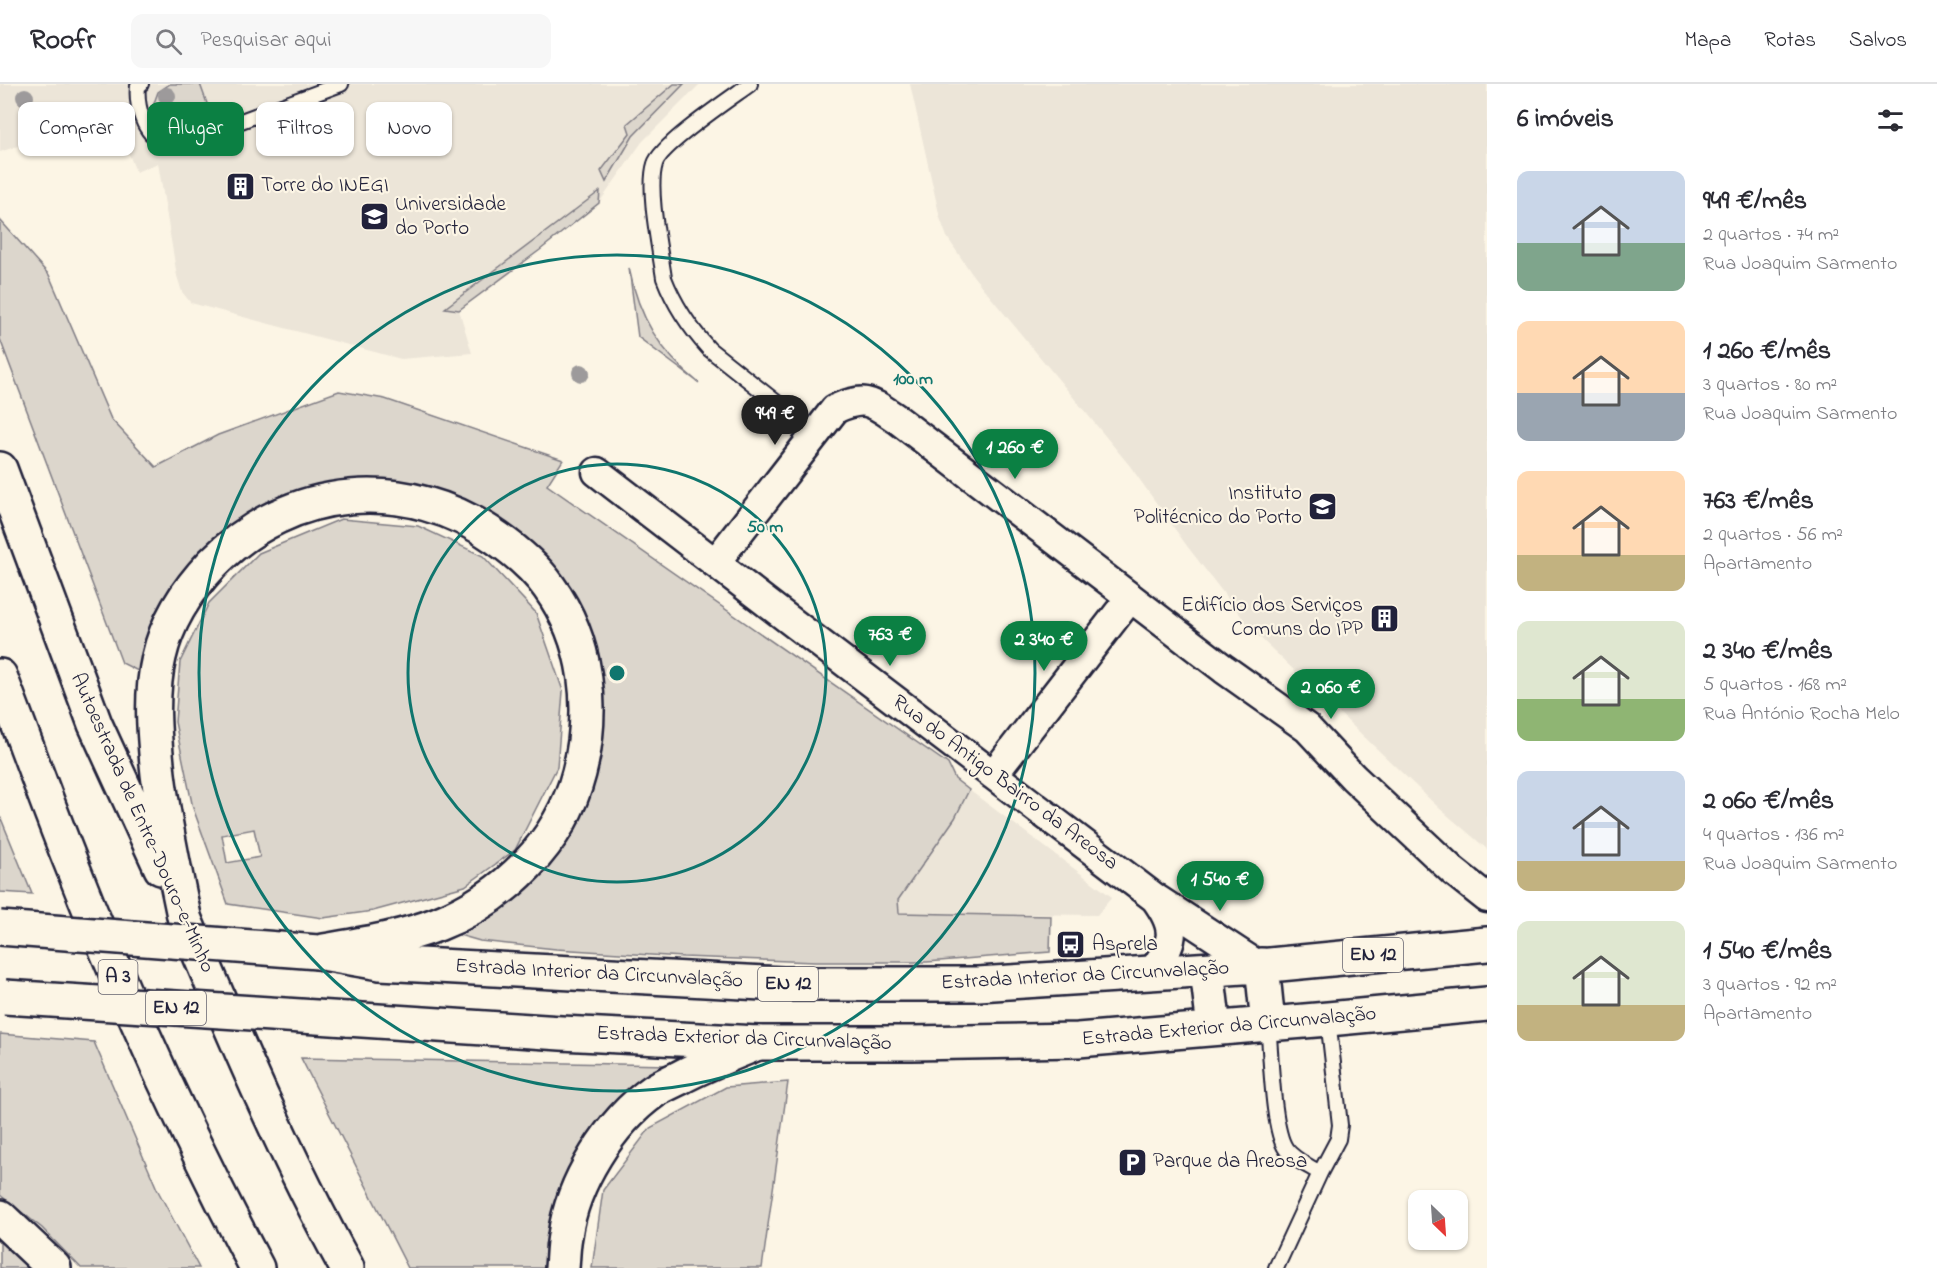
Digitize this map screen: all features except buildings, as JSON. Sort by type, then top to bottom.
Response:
[{"type":"main road","name":"Autoestrada de Entre-Douro-e-Minho","points":[[0,469],[95,724],[238,1044],[288,1152],[346,1268]]},
{"type":"main road","points":[[185,921],[164,820],[154,742],[153,713],[159,657],[168,630],[181,603],[198,578],[223,552],[250,531],[284,513],[317,501],[353,496],[389,496],[416,500],[440,507],[489,532],[512,548],[535,569],[550,588],[565,612],[576,638],[584,668],[588,698],[583,755],[577,782],[552,833],[532,859],[507,884],[477,905],[437,925],[387,939],[318,952]]},
{"type":"main road","name":"A 3","points":[[0,676],[71,864],[115,970],[161,1074],[223,1204],[257,1268]]},
{"type":"main road","name":"Estrada Interior da Circunvalação","points":[[0,928],[318,952],[380,963],[783,984],[978,984],[1260,966],[1487,944]]},
{"type":"main road","points":[[1260,966],[1268,1024]]},
{"type":"main road","points":[[1207,970],[1214,1028]]},
{"type":"main road","name":"Estrada Exterior da Circunvalação","points":[[2,997],[561,1033],[758,1043],[1078,1040],[1487,1004]]},
{"type":"main road","points":[[562,1268],[565,1234],[581,1182],[603,1144],[625,1117],[654,1091],[708,1063],[758,1043]]},
{"type":"main road","points":[[0,1217],[54,1268]]},
{"type":"street","points":[[715,563],[835,409],[852,401],[873,402],[1224,669],[1307,728],[1353,777],[1445,864],[1487,898]]},
{"type":"street","name":"Rua do Antigo Bairro da Areosa","points":[[597,472],[1155,898],[1260,966]]},
{"type":"street","points":[[993,775],[1130,598]]},
{"type":"street","name":"Rua do Antigo Bairro da Areosa","points":[[1151,974],[1169,946],[1172,934],[1167,915],[1155,898]]},
{"type":"lane","points":[[141,84],[138,86],[137,98],[147,127],[157,138],[164,142],[174,143],[187,141],[341,84]]},
{"type":"lane","points":[[750,84],[669,145],[655,161],[651,182],[664,278],[669,293],[709,349],[815,433]]},
{"type":"lane","points":[[1276,1268],[1338,1139],[1340,1125],[1328,1019]]},
{"type":"lane","points":[[1268,1024],[1276,1120],[1280,1139],[1293,1157],[1320,1173]]},
{"type":"shaded area","name":"Universidade do Porto","points":[[0,84],[700,84],[642,142],[599,203],[459,310],[472,353],[401,359],[191,303],[182,292],[177,276],[158,163],[136,172],[130,156],[135,156],[135,102],[18,102],[18,146],[0,152]]},
{"type":"shaded area","points":[[170,84],[200,84],[206,102],[154,102],[158,92]]},
{"type":"shaded area","points":[[674,84],[684,84],[633,136],[606,182],[601,171],[630,133],[627,124]]},
{"type":"shaded area","name":"Instituto Politécnico do Porto","points":[[910,84],[1487,84],[1487,849],[1439,808],[1252,630],[1187,546],[1130,466],[974,277],[947,237],[940,218]]},
{"type":"shaded area","points":[[600,191],[599,203],[540,250],[459,310],[445,308]]},
{"type":"shaded area","points":[[0,220],[49,275],[111,419],[156,467],[218,435],[339,391],[385,399],[563,460],[547,485],[948,764],[955,779],[969,790],[955,818],[898,900],[899,913],[1051,916],[1050,952],[927,962],[815,962],[556,949],[480,941],[459,935],[462,928],[527,887],[550,864],[570,835],[587,801],[595,768],[598,730],[530,543],[508,524],[484,510],[437,491],[388,482],[338,483],[314,488],[280,501],[140,672],[122,663],[0,339]]},
{"type":"shaded area","points":[[629,268],[639,303],[653,333],[673,359],[699,383],[638,337]]},
{"type":"shaded area","points":[[341,519],[418,526],[483,556],[536,613],[563,691],[557,767],[515,850],[465,886],[373,911],[323,918],[228,904],[193,808],[175,722],[180,662],[209,603],[259,553]],"holes":[[[254,829],[260,857],[227,863],[222,835]]]},
{"type":"shaded area","points":[[969,790],[1112,897],[1097,915],[899,913],[898,901],[955,818]]},
{"type":"shaded area","points":[[0,816],[32,894],[0,892]]},
{"type":"shaded area","points":[[0,1034],[94,1042],[157,1189],[199,1268],[81,1268],[42,1228],[0,1195]]},
{"type":"shaded area","points":[[301,1058],[670,1065],[653,1073],[585,1139],[545,1244],[545,1268],[408,1268]]},
{"type":"shaded area","points":[[788,1082],[762,1268],[592,1268],[603,1190],[650,1128],[726,1087]]},
{"type":"shaded area","points":[[0,1241],[28,1268],[0,1268]]},
{"type":"place","name":"Torre do INEGI","points":[[240,186]]},
{"type":"place","name":"Universidade do Porto","points":[[374,217]]},
{"type":"place","name":"Instituto Politécnico do Porto","points":[[1323,506]]},
{"type":"place","name":"Edifício dos Serviços Comuns do IPP","points":[[1384,618]]},
{"type":"place","name":"Asprela","points":[[1071,945]]},
{"type":"place","name":"Parque da Areosa","points":[[1132,1162]]}]
